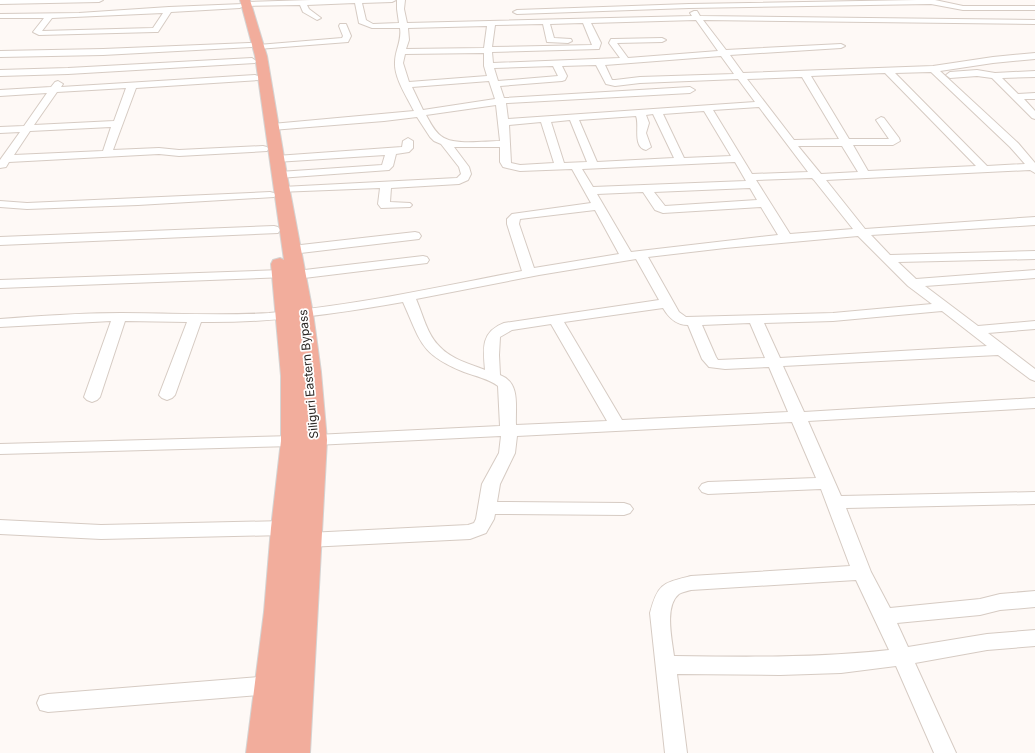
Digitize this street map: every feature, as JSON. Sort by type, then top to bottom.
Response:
[{"type":"main road","name":"Siliguri Eastern Bypass","points":[[243,3],[274,173],[292,250],[289,274]]},
{"type":"main road","name":"Siliguri Eastern Bypass","points":[[253,58],[272,127],[274,230],[289,274],[294,314],[310,372],[315,440],[293,753]]},
{"type":"main road","name":"Siliguri Eastern Bypass","points":[[263,753],[278,612],[284,528],[293,441],[292,376],[294,314]]},
{"type":"street","points":[[0,2],[99,0]]},
{"type":"street","points":[[0,16],[49,16],[243,3],[303,3],[392,0]]},
{"type":"street","points":[[3,163],[107,153],[159,151],[179,153],[274,173],[386,184],[450,183],[459,181],[464,178],[466,174],[464,167],[444,142],[433,135],[407,86],[398,64],[404,43],[401,0]]},
{"type":"street","points":[[358,1],[362,21],[372,26],[699,18],[1035,22]]},
{"type":"street","points":[[0,12],[11,2]]},
{"type":"street","points":[[510,13],[686,3],[943,2],[955,7],[963,8],[1035,8]]},
{"type":"street","points":[[303,3],[306,10],[317,18]]},
{"type":"street","points":[[686,3],[699,18],[790,143],[862,233],[913,283],[1035,376]]},
{"type":"street","points":[[135,51],[146,40],[152,37],[169,9]]},
{"type":"street","points":[[49,16],[37,32],[155,30]]},
{"type":"street","points":[[360,17],[374,17]]},
{"type":"street","points":[[648,19],[667,48]]},
{"type":"street","points":[[402,52],[592,48],[598,45],[586,21]]},
{"type":"street","points":[[546,22],[552,41],[596,40]]},
{"type":"street","points":[[490,23],[488,66],[500,101],[505,122],[505,162],[507,165],[511,167],[560,166],[738,158]]},
{"type":"street","points":[[0,93],[132,85],[253,58],[345,40],[347,36],[343,26]]},
{"type":"street","points":[[626,61],[613,43],[614,41],[723,53],[841,46]]},
{"type":"street","points":[[488,66],[626,61],[667,48]]},
{"type":"street","points":[[0,54],[150,50],[253,58]]},
{"type":"street","points":[[141,67],[150,50]]},
{"type":"street","points":[[600,62],[609,82],[612,83],[640,80],[933,69],[993,60],[1035,56]]},
{"type":"street","points":[[0,73],[141,67],[253,58]]},
{"type":"street","points":[[407,86],[562,78],[563,76],[556,64]]},
{"type":"street","points":[[933,69],[1014,146],[1034,168]]},
{"type":"street","points":[[3,163],[68,71]]},
{"type":"street","points":[[888,71],[985,170]]},
{"type":"street","points":[[941,75],[977,73],[995,76],[1035,74]]},
{"type":"street","points":[[805,74],[865,175]]},
{"type":"street","points":[[995,76],[1035,116]]},
{"type":"street","points":[[107,153],[132,85]]},
{"type":"street","points":[[272,127],[335,123],[421,113],[500,101],[690,90]]},
{"type":"street","points":[[1016,97],[1035,96]]},
{"type":"street","points":[[505,122],[761,104]]},
{"type":"street","points":[[706,108],[786,238]]},
{"type":"street","points":[[657,112],[680,160]]},
{"type":"street","points":[[640,113],[645,124],[645,127],[641,133],[646,147]]},
{"type":"street","points":[[573,117],[593,164]]},
{"type":"street","points":[[545,119],[560,166]]},
{"type":"street","points":[[790,143],[895,141],[881,120]]},
{"type":"street","points":[[0,130],[118,124]]},
{"type":"street","points":[[0,204],[27,206],[138,202],[274,173],[404,150],[408,148],[408,141]]},
{"type":"street","points":[[444,142],[458,144],[505,144]]},
{"type":"street","points":[[274,173],[385,168],[388,166],[391,152]]},
{"type":"street","points":[[574,165],[627,256]]},
{"type":"street","points":[[590,191],[647,189],[816,176],[1034,168]]},
{"type":"street","points":[[386,184],[385,206],[406,205]]},
{"type":"street","points":[[647,189],[663,210],[765,203]]},
{"type":"street","points":[[529,273],[513,224],[513,220],[516,216],[599,206]]},
{"type":"street","points":[[0,323],[119,317],[196,318],[294,314],[408,297],[529,273],[627,256],[786,238],[1035,221]]},
{"type":"street","points":[[0,241],[274,230]]},
{"type":"street","points":[[292,250],[415,236]]},
{"type":"street","points":[[640,255],[678,319],[683,321],[694,322],[841,317],[944,307]]},
{"type":"street","points":[[887,259],[1035,255]]},
{"type":"street","points":[[0,284],[289,274],[423,260]]},
{"type":"street","points":[[913,283],[1035,274]]},
{"type":"street","points":[[308,540],[470,532],[480,528],[485,519],[491,484],[502,465],[509,443],[507,389],[505,384],[456,363],[435,351],[426,338],[408,297]]},
{"type":"street","points":[[493,378],[492,342],[494,335],[500,329],[509,326],[667,302]]},
{"type":"street","points":[[92,397],[119,317]]},
{"type":"street","points":[[167,395],[196,318]]},
{"type":"street","points":[[556,320],[618,425]]},
{"type":"street","points":[[756,320],[835,502],[862,572],[884,616],[945,753]]},
{"type":"street","points":[[694,322],[709,359],[714,364],[775,363],[1001,350]]},
{"type":"street","points":[[975,330],[1035,325]]},
{"type":"street","points":[[315,440],[799,417],[1035,403]]},
{"type":"street","points":[[0,449],[293,441]]},
{"type":"street","points":[[708,488],[827,483]]},
{"type":"street","points":[[835,502],[1035,498]]},
{"type":"street","points":[[487,508],[624,510]]},
{"type":"street","points":[[0,527],[101,532],[284,528]]},
{"type":"street","points":[[676,753],[660,613],[664,598],[673,588],[691,583],[862,572]]},
{"type":"street","points":[[884,616],[958,610],[1000,602],[1035,599]]},
{"type":"street","points":[[665,665],[780,666],[841,664],[902,657],[987,642],[1035,638]]},
{"type":"street","points":[[48,703],[270,685]]}]
